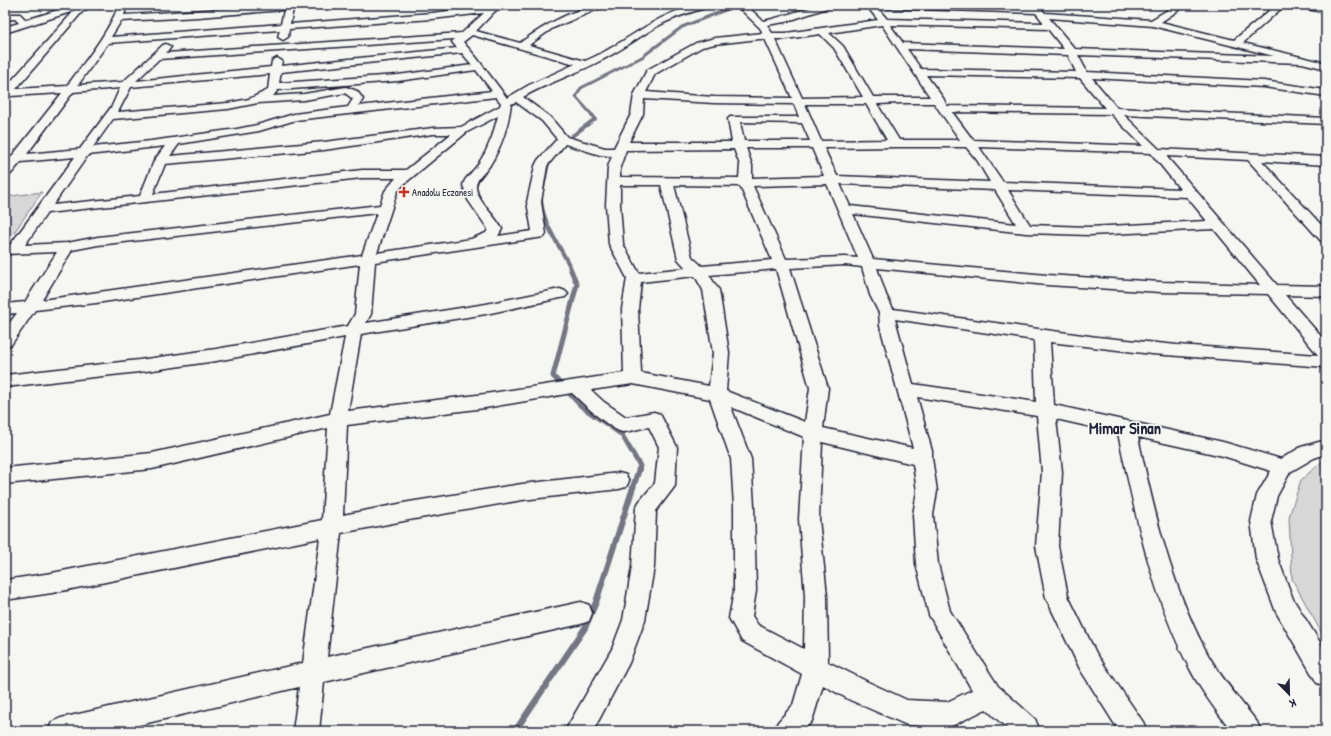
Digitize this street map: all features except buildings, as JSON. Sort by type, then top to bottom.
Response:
[{"type":"street","points":[[5,30],[83,5]]},
{"type":"street","points":[[6,94],[79,10],[88,5]]},
{"type":"street","points":[[5,173],[94,57],[118,18],[123,5]]},
{"type":"street","points":[[236,10],[252,5]]},
{"type":"street","points":[[118,18],[198,14],[316,5]]},
{"type":"street","points":[[104,40],[425,16],[492,9],[508,5]]},
{"type":"street","points":[[520,47],[550,26],[603,5]]},
{"type":"street","points":[[306,731],[315,673],[332,526],[338,419],[354,330],[363,314],[368,259],[391,191],[463,130],[507,100],[616,49],[655,24],[679,13],[706,5]]},
{"type":"street","points":[[633,378],[630,309],[634,278],[616,244],[613,204],[614,168],[620,149],[637,114],[639,95],[651,72],[699,46],[764,30],[782,20],[827,5]]},
{"type":"street","points":[[870,5],[884,22],[970,144],[982,158],[1026,229]]},
{"type":"street","points":[[888,5],[1038,10],[1153,23],[1326,66]]},
{"type":"street","points":[[1153,23],[1182,5]]},
{"type":"street","points":[[1236,44],[1281,5]]},
{"type":"street","points":[[1302,5],[1326,10]]},
{"type":"street","points":[[741,6],[764,30],[783,65],[798,102],[818,144],[868,264],[878,296],[887,313],[888,326],[923,451],[922,458],[927,491],[923,515],[927,564],[940,615],[989,695],[1026,728],[1027,731]]},
{"type":"street","points":[[929,6],[936,22]]},
{"type":"street","points":[[253,101],[267,96],[273,91],[280,48],[289,8]]},
{"type":"street","points":[[492,9],[457,42],[507,100]]},
{"type":"street","points":[[1038,10],[1071,51],[1084,75],[1114,111],[1155,151],[1326,353]]},
{"type":"street","points":[[1116,10],[1127,20]]},
{"type":"street","points":[[5,17],[17,16],[25,24]]},
{"type":"street","points":[[764,30],[786,36],[884,22],[936,22],[1050,26]]},
{"type":"street","points":[[5,38],[8,36],[6,32],[25,24]]},
{"type":"street","points":[[822,31],[838,46],[868,100],[895,144]]},
{"type":"street","points":[[159,56],[467,34],[585,64]]},
{"type":"street","points":[[10,249],[42,210],[117,106],[127,84],[159,56],[177,35]]},
{"type":"street","points":[[900,46],[1302,60]]},
{"type":"street","points":[[6,94],[70,90],[215,77],[415,57],[464,50]]},
{"type":"street","points":[[274,87],[398,78],[479,67]]},
{"type":"street","points":[[919,72],[1084,75],[1264,84],[1326,93]]},
{"type":"street","points":[[109,116],[226,106],[253,101],[304,97],[346,90],[353,93],[358,100],[352,109]]},
{"type":"street","points":[[17,159],[175,142],[259,128],[294,117],[480,95],[507,100],[546,119],[563,139],[604,152],[620,149],[738,145],[970,144],[1155,151],[1326,161]]},
{"type":"street","points":[[639,95],[713,101],[755,100],[798,102],[868,100],[1326,122]]},
{"type":"street","points":[[474,243],[491,236],[495,229],[492,220],[479,209],[470,187],[471,180],[482,168],[494,148],[501,130],[507,100]]},
{"type":"street","points":[[787,731],[803,712],[816,669],[816,596],[809,519],[813,433],[819,388],[800,321],[780,264],[745,182],[746,165],[738,145],[734,119],[807,120]]},
{"type":"street","points":[[160,161],[324,146],[433,131],[463,130]]},
{"type":"street","points":[[5,309],[539,234],[534,202],[541,166],[563,139]]},
{"type":"street","points":[[145,198],[160,161],[175,142]]},
{"type":"street","points":[[1251,157],[1326,238]]},
{"type":"street","points":[[42,210],[362,174],[410,174]]},
{"type":"street","points":[[614,181],[745,182],[832,180],[1190,193]]},
{"type":"street","points":[[667,182],[685,259],[699,271],[712,290],[721,353],[717,395],[741,459],[744,506],[745,591],[740,618],[750,633],[859,691],[907,712],[948,715],[989,695]]},
{"type":"street","points":[[10,249],[67,247],[129,238],[384,208]]},
{"type":"street","points":[[844,209],[1026,229],[1089,231],[1217,225]]},
{"type":"street","points":[[5,341],[30,306],[67,247]]},
{"type":"street","points":[[634,278],[780,264],[845,261],[1047,280],[1161,287],[1326,291]]},
{"type":"street","points":[[5,381],[139,366],[209,356],[354,330],[486,309],[560,294]]},
{"type":"street","points":[[887,313],[1042,336],[1192,352],[1326,361]]},
{"type":"street","points":[[1042,336],[1045,410],[1052,472],[1047,546],[1058,598],[1088,661],[1134,731]]},
{"type":"street","points":[[5,476],[152,461],[338,419],[485,401],[633,378],[717,395],[813,433],[922,458]]},
{"type":"street","points":[[575,386],[598,407],[623,425],[654,419],[668,447],[665,486],[646,508],[643,567],[634,620],[621,655],[590,714],[578,731]]},
{"type":"street","points":[[906,389],[1045,410],[1223,449],[1283,467]]},
{"type":"street","points":[[1126,427],[1146,514],[1167,584],[1182,626],[1199,663],[1248,731]]},
{"type":"street","points":[[1326,447],[1308,452],[1283,467],[1267,495],[1261,521],[1266,559],[1284,605],[1326,674]]},
{"type":"street","points":[[5,590],[52,583],[409,511],[522,492],[619,481]]},
{"type":"street","points":[[61,731],[230,691],[581,613]]},
{"type":"shaded area","points":[[42,192],[6,244],[5,244],[5,197]]},
{"type":"shaded area","points":[[1326,458],[1326,641],[1292,579],[1289,517],[1301,480]]},
{"type":"waterway","points":[[593,116],[576,97],[581,88],[642,57],[682,27],[738,5]]},
{"type":"waterway","points":[[572,136],[595,119],[592,115]]},
{"type":"waterway","points":[[543,188],[548,163],[551,159]]},
{"type":"waterway","points":[[541,196],[544,215],[548,225],[571,269]]},
{"type":"waterway","points":[[570,268],[577,284],[553,376],[581,406],[622,435],[640,466],[639,470]]},
{"type":"waterway","points":[[515,731],[585,628],[596,602],[639,469]]},
{"type":"place","name":"Anadolu Eczanesi","points":[[404,192]]},
{"type":"district","name":"Mimar Sinan","points":[[1125,428]]}]
